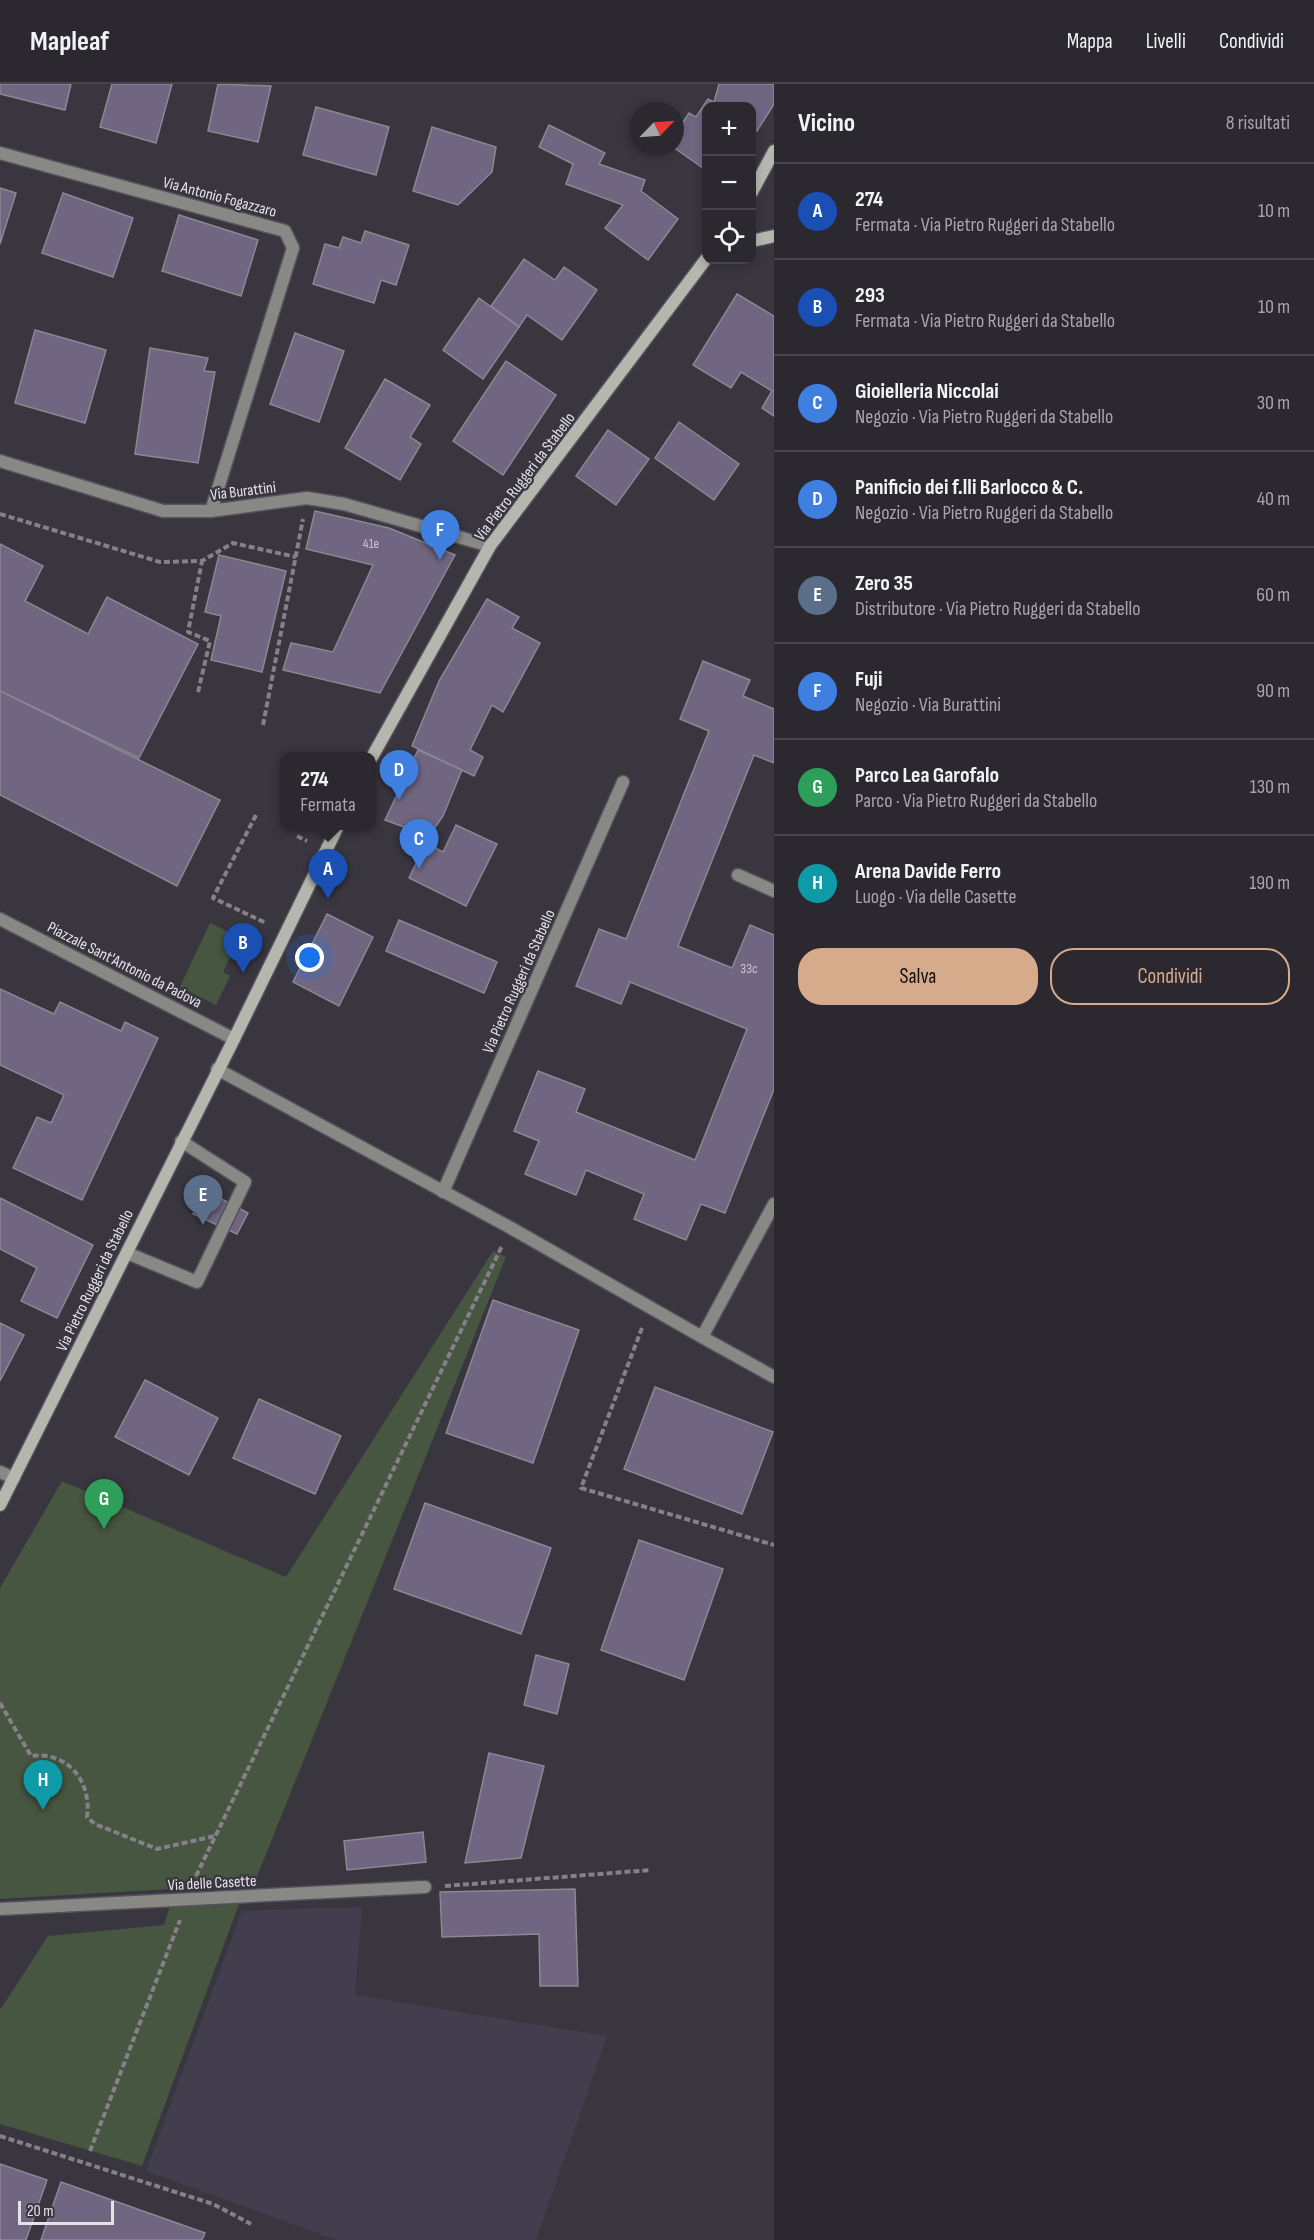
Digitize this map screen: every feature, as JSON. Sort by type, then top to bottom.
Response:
[{"type":"street","points":[[756,185],[774,151]]},
{"type":"street","name":"Via Antonio Fogazzaro","points":[[0,153],[285,231],[293,248],[211,511]]},
{"type":"street","points":[[756,241],[774,236]]},
{"type":"street","name":"Via Pietro Ruggeri da Stabello","points":[[375,752],[490,546],[702,264]]},
{"type":"street","name":"Via Burattini","points":[[0,461],[163,511],[211,511],[308,498],[344,504],[490,546]]},
{"type":"street","name":"Via Pietro Ruggeri da Stabello","points":[[443,1192],[623,782]]},
{"type":"street","name":"Via Pietro Ruggeri da Stabello","points":[[0,1505],[234,1039],[336,830]]},
{"type":"street","points":[[738,875],[774,891]]},
{"type":"street","name":"Piazzale Sant'Antonio da Padova","points":[[0,919],[153,995],[234,1039]]},
{"type":"street","points":[[217,1069],[774,1377]]},
{"type":"street","points":[[127,1253],[197,1282],[244,1182],[181,1141]]},
{"type":"street","points":[[702,1337],[774,1204]]},
{"type":"street","points":[[0,1472],[14,1478]]},
{"type":"street","name":"Via delle Casette","points":[[0,1909],[425,1887]]},
{"type":"path","points":[[263,725],[308,498]]},
{"type":"path","points":[[0,514],[160,562],[202,561],[233,543],[296,557]]},
{"type":"path","points":[[198,692],[210,641],[188,632],[202,561]]},
{"type":"path","points":[[256,815],[213,898],[284,933]]},
{"type":"path","points":[[196,1877],[499,1254]]},
{"type":"path","points":[[649,1308],[581,1488],[774,1545]]},
{"type":"path","points":[[0,1703],[31,1756],[41,1754],[54,1758],[68,1764],[79,1774],[87,1787],[89,1802],[87,1818],[95,1824],[157,1849],[216,1836]]},
{"type":"path","points":[[425,1887],[651,1870]]},
{"type":"path","points":[[90,2151],[181,1917]]},
{"type":"path","points":[[0,2136],[213,2204],[251,2224]]},
{"type":"shaded area","points":[[362,1907],[355,1995],[607,2036],[536,2240],[337,2240],[146,2171],[242,1911]]},
{"type":"green space","points":[[210,923],[247,941],[239,956],[232,953],[223,972],[230,976],[216,1005],[180,987]]},
{"type":"green space","points":[[493,1251],[506,1257],[254,1884],[0,1899],[0,1588],[62,1481],[286,1577]]},
{"type":"green space","points":[[239,1904],[142,2166],[0,2124],[0,2010],[48,1936],[164,1925],[170,1906]]},
{"type":"building","points":[[0,84],[71,84],[65,110],[0,94]]},
{"type":"building","points":[[112,84],[172,84],[156,143],[100,127]]},
{"type":"building","points":[[218,84],[271,86],[258,142],[208,131]]},
{"type":"building","points":[[719,84],[774,84],[774,104],[757,131],[756,102],[714,102]]},
{"type":"building","points":[[316,107],[389,127],[376,175],[303,155]]},
{"type":"building","points":[[702,108],[702,167],[684,155],[684,120],[689,113],[696,117]]},
{"type":"building","points":[[549,125],[605,153],[599,164],[645,180],[641,191],[678,219],[648,260],[605,228],[623,205],[566,184],[573,164],[539,147]]},
{"type":"building","points":[[432,127],[496,147],[492,172],[458,205],[413,191]]},
{"type":"building","points":[[0,188],[16,193],[0,244]]},
{"type":"building","points":[[63,193],[133,218],[113,277],[42,253]]},
{"type":"building","points":[[179,215],[258,240],[241,296],[162,271]]},
{"type":"building","points":[[365,231],[409,245],[396,285],[381,280],[374,303],[313,284],[325,244],[339,248],[343,237],[361,243]]},
{"type":"building","points":[[524,259],[555,280],[564,267],[597,290],[562,340],[527,315],[519,327],[491,306]]},
{"type":"building","points":[[737,294],[774,316],[774,416],[762,408],[772,391],[741,372],[731,388],[693,365]]},
{"type":"building","points":[[479,298],[519,327],[483,379],[443,350]]},
{"type":"building","points":[[35,330],[106,350],[85,423],[15,403]]},
{"type":"building","points":[[295,333],[344,351],[319,422],[270,404]]},
{"type":"building","points":[[150,348],[208,358],[204,371],[215,372],[198,463],[135,454]]},
{"type":"building","points":[[506,361],[556,395],[503,475],[453,441]]},
{"type":"building","points":[[385,379],[430,405],[410,437],[421,444],[400,480],[345,448]]},
{"type":"building","points":[[679,422],[739,464],[714,500],[655,458]]},
{"type":"building","points":[[608,430],[649,459],[616,505],[576,476]]},
{"type":"building","points":[[315,511],[389,528],[455,555],[380,693],[283,670],[291,643],[333,652],[373,565],[306,549]]},
{"type":"building","points":[[0,544],[43,566],[25,601],[88,634],[107,597],[198,644],[139,758],[0,691]]},
{"type":"building","points":[[219,555],[286,571],[262,672],[211,660],[221,616],[205,612]]},
{"type":"building","points":[[487,599],[519,617],[512,628],[540,643],[503,712],[492,705],[470,750],[483,757],[474,776],[412,746],[439,681]]},
{"type":"building","points":[[703,661],[750,680],[743,696],[774,709],[774,763],[754,755],[678,946],[732,968],[750,925],[774,935],[774,1089],[725,1213],[701,1204],[686,1240],[634,1219],[644,1194],[586,1170],[576,1195],[525,1174],[539,1141],[514,1131],[538,1071],[585,1089],[576,1112],[695,1160],[747,1029],[630,982],[621,1004],[576,986],[599,929],[626,939],[709,731],[680,719]]},
{"type":"building","points":[[0,691],[220,800],[177,886],[0,795]]},
{"type":"building","points":[[418,750],[462,770],[443,816],[429,836],[385,820]]},
{"type":"building","points":[[456,825],[497,844],[466,906],[409,878],[426,843],[443,852]]},
{"type":"building","points":[[327,914],[373,937],[339,1006],[293,982]]},
{"type":"building","points":[[399,920],[497,962],[484,993],[386,951]]},
{"type":"building","points":[[0,989],[54,1014],[60,1002],[121,1031],[125,1022],[158,1038],[82,1200],[13,1168],[37,1117],[51,1123],[64,1095],[0,1065]]},
{"type":"building","points":[[205,1190],[248,1213],[237,1234],[193,1214]]},
{"type":"building","points":[[0,1198],[93,1245],[57,1318],[21,1301],[37,1268],[0,1249]]},
{"type":"building","points":[[493,1300],[579,1330],[533,1463],[446,1433]]},
{"type":"building","points":[[0,1323],[24,1335],[0,1381]]},
{"type":"building","points":[[145,1380],[218,1418],[189,1475],[115,1437]]},
{"type":"building","points":[[655,1387],[773,1432],[742,1514],[624,1469]]},
{"type":"building","points":[[259,1399],[341,1436],[315,1494],[233,1458]]},
{"type":"building","points":[[425,1503],[551,1548],[521,1634],[394,1589]]},
{"type":"building","points":[[639,1540],[723,1569],[684,1680],[601,1650]]},
{"type":"building","points":[[536,1655],[569,1664],[557,1714],[524,1705]]},
{"type":"building","points":[[489,1753],[544,1766],[521,1858],[465,1863]]},
{"type":"building","points":[[423,1832],[426,1862],[347,1870],[344,1841]]},
{"type":"building","points":[[575,1889],[578,1986],[540,1986],[539,1934],[442,1937],[440,1892]]},
{"type":"building","points":[[0,2164],[47,2180],[26,2240],[0,2240]]},
{"type":"building","points":[[61,2182],[205,2233],[202,2240],[41,2240]]},
{"type":"place","name":"Fuji","points":[[440,560]]},
{"type":"place","name":"Panificio dei f.lli Barlocco & C.","points":[[399,800]]},
{"type":"place","name":"Gioielleria Niccolai","points":[[419,869]]},
{"type":"place","name":"274","points":[[328,899]]},
{"type":"place","name":"293","points":[[243,973]]},
{"type":"place","name":"Zero 35","points":[[203,1225]]},
{"type":"place","name":"Parco Lea Garofalo","points":[[104,1529]]},
{"type":"place","name":"Arena Davide Ferro","points":[[43,1810]]}]
